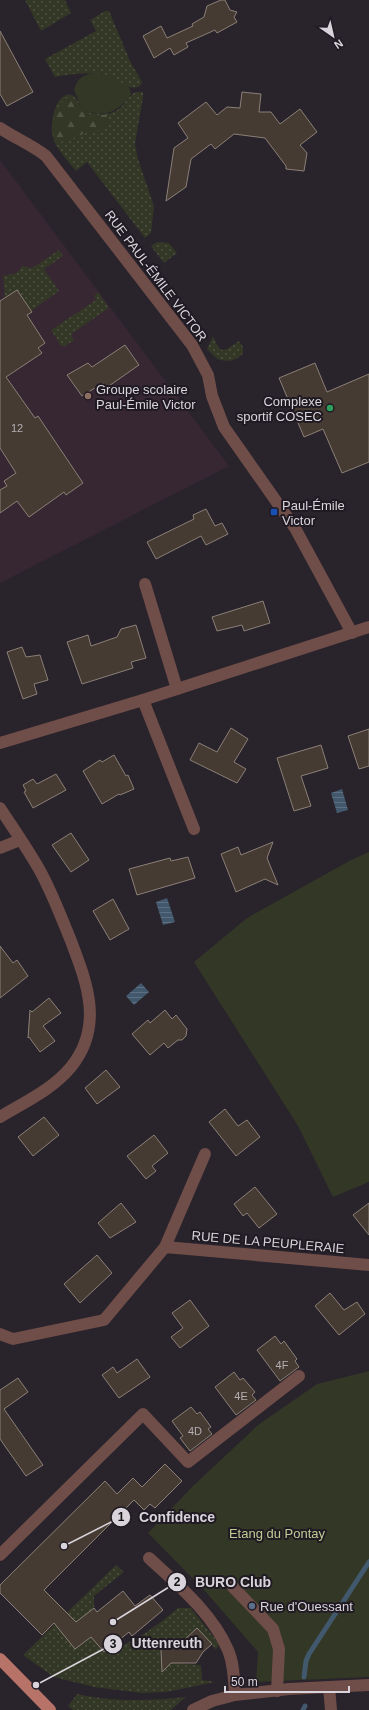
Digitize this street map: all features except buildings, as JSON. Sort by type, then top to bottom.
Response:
[{"type":"main road","points":[[0,1659],[50,1710]]},
{"type":"street","name":"RUE PAUL-ÉMILE VICTOR","points":[[0,128],[36,148],[46,156],[192,345],[208,375],[212,396],[224,427],[295,528],[352,633]]},
{"type":"street","points":[[145,584],[177,689]]},
{"type":"street","points":[[0,742],[143,700],[369,627]]},
{"type":"street","points":[[143,700],[194,829]]},
{"type":"street","points":[[0,808],[39,869],[55,900],[85,978],[89,994],[90,1024],[80,1053],[62,1077],[46,1090],[0,1117]]},
{"type":"street","points":[[0,848],[20,840]]},
{"type":"street","name":"RUE DE LA PEUPLERAIE","points":[[0,1334],[13,1339],[104,1320],[165,1247],[205,1154]]},
{"type":"street","name":"RUE DE LA PEUPLERAIE","points":[[165,1247],[369,1265]]},
{"type":"street","points":[[0,1556],[144,1414],[188,1462],[299,1376]]},
{"type":"street","points":[[149,1558],[187,1594],[221,1636],[233,1667],[235,1695]]},
{"type":"street","points":[[233,1586],[273,1629],[279,1649],[277,1691]]},
{"type":"street","points":[[197,1709],[212,1700],[235,1695],[369,1685]]},
{"type":"street","points":[[329,1687],[331,1710]]},
{"type":"shaded area","name":"Groupe scolaire Paul-Émile Victor","points":[[0,160],[229,466],[0,583]]},
{"type":"green space","points":[[25,0],[65,0],[71,13],[41,31]]},
{"type":"green space","points":[[105,11],[109,11],[110,13],[130,61],[142,82],[140,86],[131,87],[102,74],[88,73],[55,77],[45,59],[96,31],[90,20]]},
{"type":"green space","points":[[94,73],[110,76],[129,87],[131,94],[126,101],[115,110],[98,113],[82,110],[74,90],[75,86],[78,80],[86,75]]},
{"type":"green space","points":[[136,92],[143,92],[143,97],[135,144],[138,159],[154,206],[151,233],[145,238],[87,162],[76,171],[57,147],[52,133],[53,118],[57,103],[66,95],[74,96],[82,110],[92,113],[107,114],[120,108],[131,95]]},
{"type":"green space","points":[[72,96],[81,111],[92,115],[109,115],[108,126],[97,131],[85,133],[67,141],[56,142],[53,133],[53,120],[55,114],[63,100]]},
{"type":"green space","points":[[157,242],[169,243],[177,253],[164,263],[151,246]]},
{"type":"green space","points":[[59,250],[63,256],[44,269],[59,291],[31,311],[17,290],[5,298],[3,276],[17,273],[22,266],[32,268]]},
{"type":"green space","points":[[98,292],[109,308],[71,334],[74,340],[65,346],[61,346],[51,330],[96,300],[94,296]]},
{"type":"green space","points":[[213,336],[218,347],[222,350],[227,349],[239,341],[243,347],[243,353],[234,360],[224,361],[217,359],[207,349]]},
{"type":"green space","points":[[369,852],[369,1182],[333,1197],[298,1126],[194,962],[247,918],[351,860]]},
{"type":"green space","name":"Etang du Pontay","points":[[369,1371],[369,1677],[256,1682],[258,1652],[205,1591],[148,1533],[194,1485],[258,1425],[317,1384]]},
{"type":"green space","points":[[116,1565],[124,1572],[94,1596],[94,1608],[63,1633],[75,1649],[91,1637],[104,1652],[125,1644],[143,1634],[178,1608],[191,1608],[219,1644],[216,1650],[197,1628],[184,1640],[170,1640],[171,1663],[201,1665],[202,1680],[215,1682],[166,1692],[142,1693],[94,1687],[54,1677],[23,1655]]},
{"type":"green space","points":[[77,1694],[118,1700],[186,1697],[171,1710],[73,1710],[68,1706]]},
{"type":"water","points":[[342,789],[348,810],[337,813],[331,793]]},
{"type":"water","points":[[167,898],[175,922],[163,925],[156,902]]},
{"type":"water","points":[[141,983],[149,992],[134,1005],[126,996]]},
{"type":"waterway","points":[[304,1677],[306,1661],[309,1654],[369,1562]]},
{"type":"waterway","points":[[303,1710],[305,1706]]},
{"type":"place","name":"Groupe scolaire Paul-Émile Victor","points":[[88,396]]},
{"type":"place","name":"Complexe sportif COSEC","points":[[330,408]]},
{"type":"place","name":"Paul-Émile Victor","points":[[274,512]]},
{"type":"place","name":"Confidence","points":[[64,1546]]},
{"type":"place","name":"Rue d'Ouessant","points":[[252,1606]]},
{"type":"place","name":"BURO Club","points":[[113,1622]]},
{"type":"place","name":"Uttenreuth","points":[[36,1685]]}]
